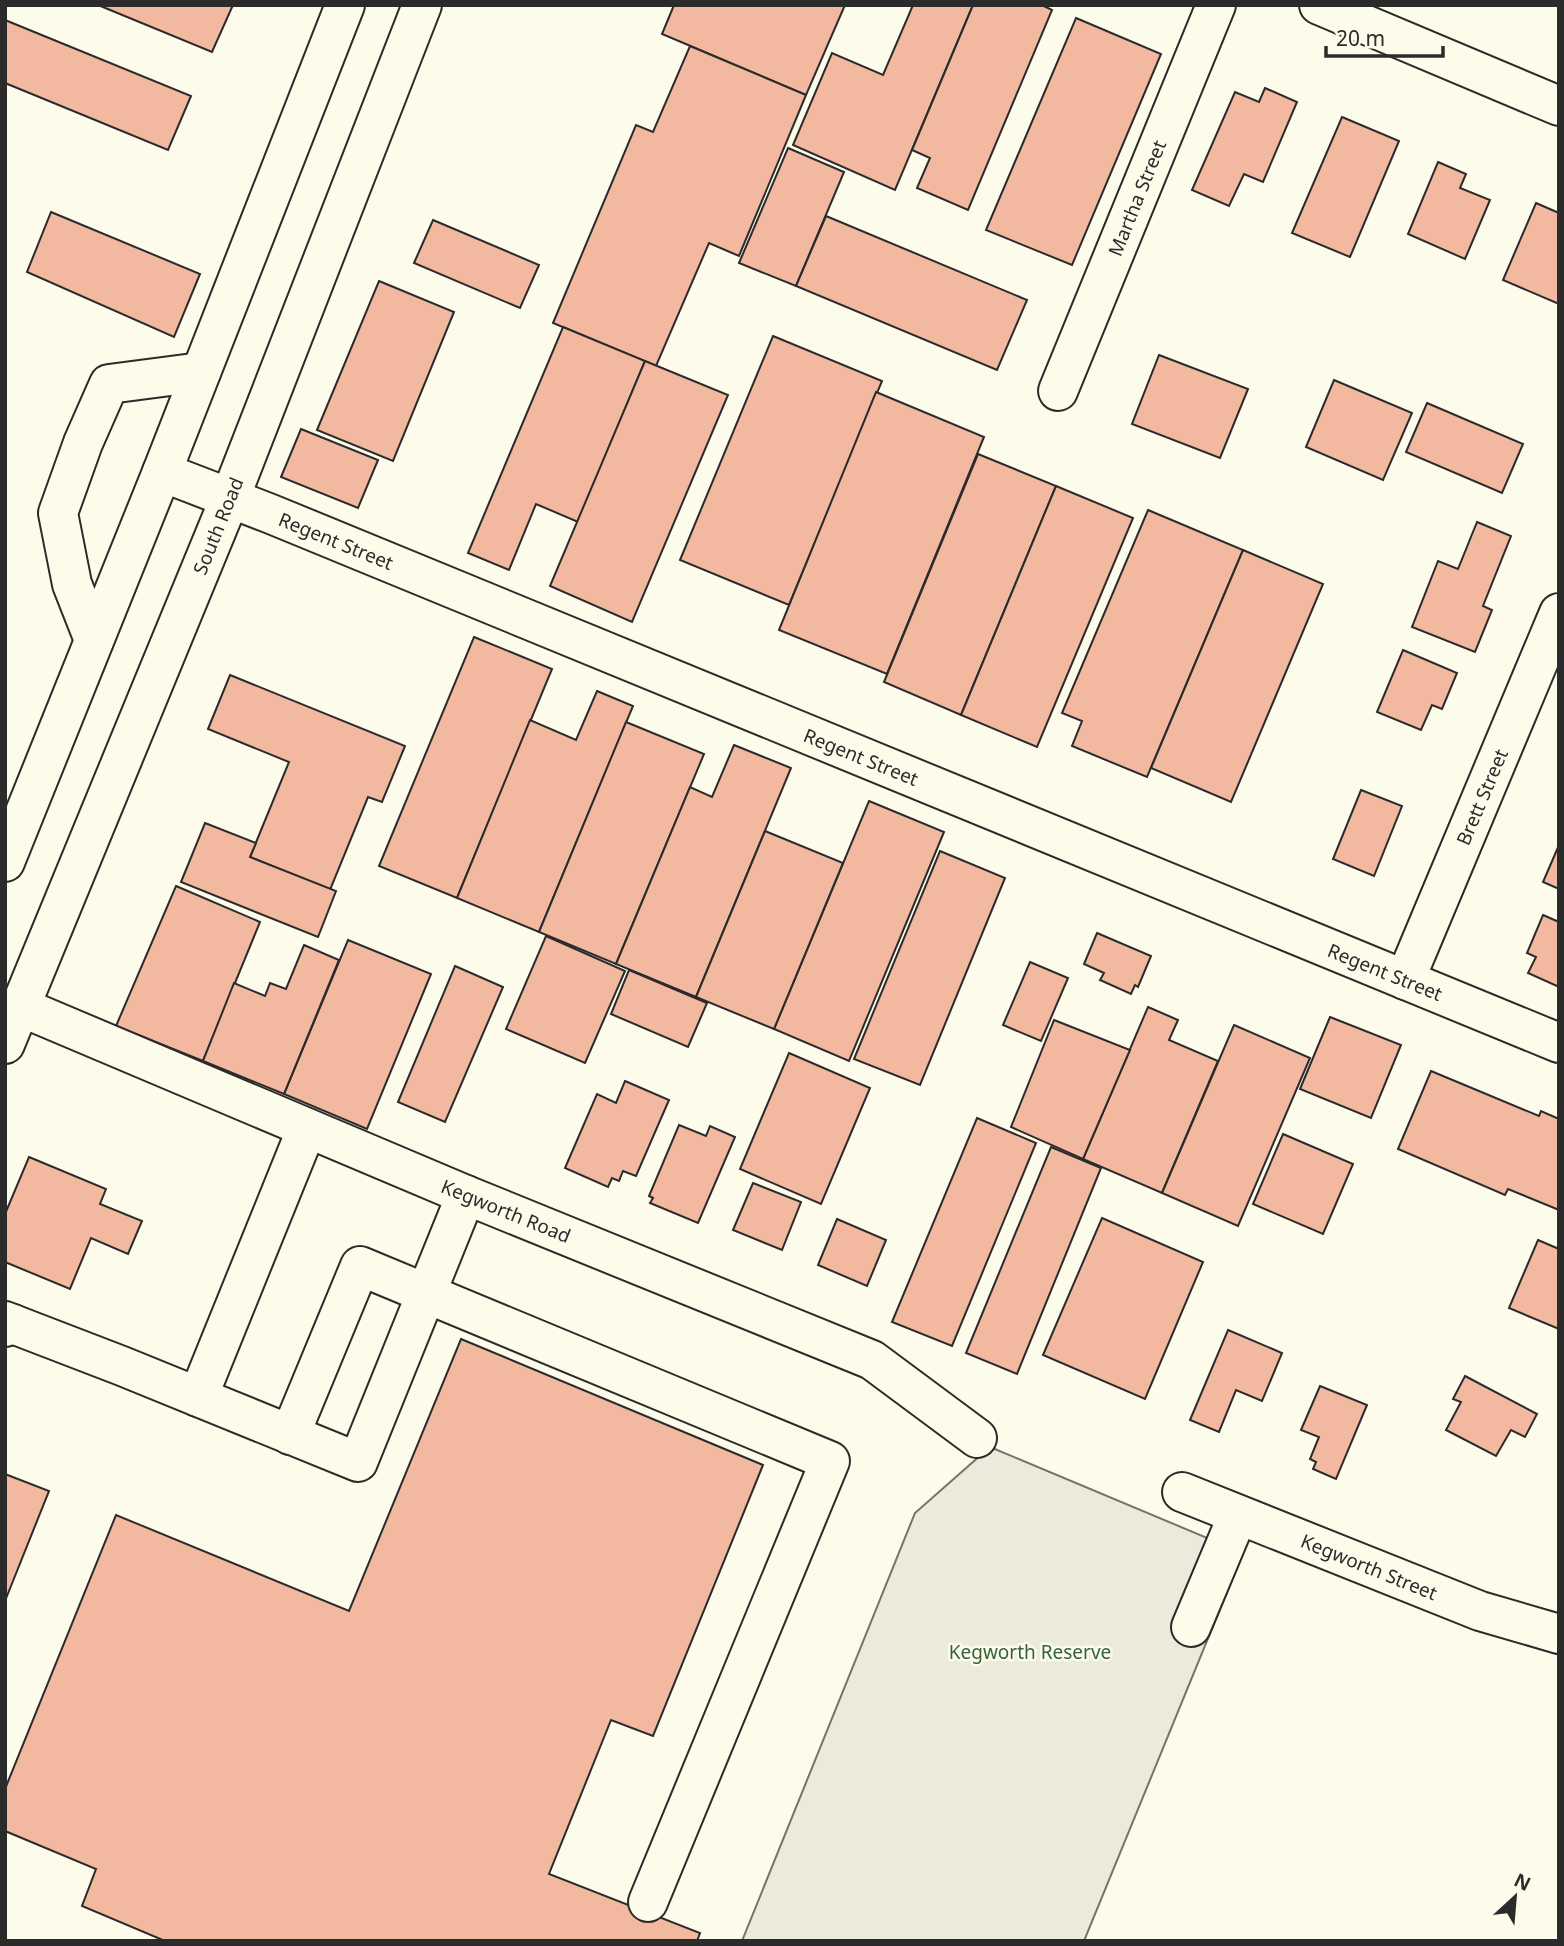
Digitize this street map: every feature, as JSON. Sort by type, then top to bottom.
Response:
[{"type":"main road","points":[[5,862],[162,472],[345,5]]},
{"type":"main road","name":"South Road","points":[[5,1044],[230,498],[422,5]]},
{"type":"main road","name":"Martha Street","points":[[1058,391],[1216,5]]},
{"type":"main road","points":[[1319,5],[1559,106]]},
{"type":"main road","points":[[94,640],[72,584],[58,513],[83,443],[108,384],[201,372]]},
{"type":"main road","name":"Regent Street","points":[[162,472],[1559,1044]]},
{"type":"main road","name":"Brett Street","points":[[1405,980],[1559,613]]},
{"type":"main road","name":"Kegworth Road","points":[[21,1007],[466,1195],[872,1360],[977,1438]]},
{"type":"main road","points":[[198,1397],[307,1128]]},
{"type":"main road","points":[[8,1324],[358,1462],[466,1195]]},
{"type":"main road","points":[[290,1435],[360,1266],[830,1461],[648,1902]]},
{"type":"main road","name":"Kegworth Street","points":[[1182,1492],[1480,1611],[1559,1634]]},
{"type":"main road","points":[[1191,1627],[1238,1516]]},
{"type":"green space","name":"Kegworth Reserve","points":[[990,1447],[1243,1553],[1084,1941],[742,1941],[915,1513]]},
{"type":"building","points":[[98,5],[233,5],[212,52]]},
{"type":"building","points":[[674,5],[845,5],[806,95],[662,34]]},
{"type":"building","points":[[913,5],[973,5],[895,190],[793,145],[832,53],[883,75]]},
{"type":"building","points":[[973,5],[1042,5],[1052,10],[968,210],[917,188],[930,158],[912,150]]},
{"type":"building","points":[[1076,18],[1161,54],[1072,265],[986,230]]},
{"type":"building","points":[[5,20],[191,96],[168,150],[5,83]]},
{"type":"building","points":[[690,46],[806,95],[739,256],[709,243],[656,366],[553,323],[636,125],[653,132]]},
{"type":"building","points":[[1265,88],[1297,102],[1263,182],[1244,174],[1229,206],[1192,190],[1235,92],[1259,102]]},
{"type":"building","points":[[1342,117],[1399,141],[1350,257],[1292,233]]},
{"type":"building","points":[[788,148],[844,172],[796,286],[739,263]]},
{"type":"building","points":[[1438,162],[1466,174],[1460,188],[1490,200],[1465,259],[1408,234]]},
{"type":"building","points":[[1536,203],[1559,213],[1559,304],[1503,280]]},
{"type":"building","points":[[51,212],[200,274],[174,337],[27,272]]},
{"type":"building","points":[[826,216],[1027,300],[997,370],[796,286]]},
{"type":"building","points":[[433,220],[539,265],[520,308],[414,263]]},
{"type":"building","points":[[379,281],[454,312],[393,461],[317,430]]},
{"type":"building","points":[[563,327],[645,361],[578,522],[536,504],[509,570],[468,553]]},
{"type":"building","points":[[773,336],[882,381],[789,605],[680,560]]},
{"type":"building","points":[[1159,355],[1248,389],[1220,458],[1132,424]]},
{"type":"building","points":[[645,361],[728,395],[632,622],[550,586]]},
{"type":"building","points":[[1334,380],[1412,413],[1383,480],[1306,447]]},
{"type":"building","points":[[876,392],[984,437],[887,674],[779,630]]},
{"type":"building","points":[[1427,403],[1523,444],[1502,493],[1406,452]]},
{"type":"building","points":[[301,429],[378,460],[358,508],[281,477]]},
{"type":"building","points":[[978,454],[1056,486],[961,715],[884,682]]},
{"type":"building","points":[[1056,486],[1133,518],[1037,747],[961,715]]},
{"type":"building","points":[[1148,510],[1243,550],[1147,777],[1072,746],[1082,721],[1062,713]]},
{"type":"building","points":[[1477,522],[1511,536],[1483,606],[1492,610],[1475,652],[1412,627],[1438,561],[1458,569]]},
{"type":"building","points":[[1243,550],[1323,584],[1231,802],[1151,768]]},
{"type":"building","points":[[474,637],[552,669],[457,898],[379,866]]},
{"type":"building","points":[[1403,650],[1457,673],[1442,709],[1432,705],[1421,730],[1377,712]]},
{"type":"building","points":[[230,675],[405,746],[382,802],[368,797],[330,890],[250,857],[289,762],[208,729]]},
{"type":"building","points":[[597,691],[633,706],[539,932],[457,898],[530,720],[576,740]]},
{"type":"building","points":[[626,722],[704,754],[616,964],[539,932]]},
{"type":"building","points":[[734,745],[791,768],[696,997],[616,964],[690,787],[712,797]]},
{"type":"building","points":[[1361,790],[1402,806],[1374,876],[1333,859]]},
{"type":"building","points":[[869,801],[944,832],[849,1061],[774,1029]]},
{"type":"building","points":[[205,823],[256,843],[250,857],[336,891],[318,937],[181,882]]},
{"type":"building","points":[[765,831],[843,863],[774,1029],[696,997]]},
{"type":"building","points":[[1559,845],[1559,889],[1543,882]]},
{"type":"building","points":[[940,851],[1005,878],[920,1085],[854,1059]]},
{"type":"building","points":[[176,886],[260,922],[203,1061],[116,1026]]},
{"type":"building","points":[[1543,915],[1559,922],[1559,987],[1528,973],[1536,957],[1527,953]]},
{"type":"building","points":[[1097,933],[1151,956],[1138,987],[1135,985],[1131,994],[1100,980],[1104,973],[1084,964]]},
{"type":"building","points":[[546,936],[625,971],[585,1063],[506,1029]]},
{"type":"building","points":[[348,940],[431,974],[367,1129],[284,1094]]},
{"type":"building","points":[[304,945],[339,960],[284,1094],[203,1061],[234,983],[265,996],[270,983],[286,989]]},
{"type":"building","points":[[1030,962],[1068,978],[1041,1041],[1003,1025]]},
{"type":"building","points":[[455,966],[503,987],[445,1122],[398,1102]]},
{"type":"building","points":[[629,970],[707,1003],[688,1047],[611,1014]]},
{"type":"building","points":[[1148,1007],[1178,1020],[1169,1040],[1218,1061],[1162,1193],[1083,1159]]},
{"type":"building","points":[[1330,1017],[1401,1045],[1371,1118],[1300,1089]]},
{"type":"building","points":[[1054,1020],[1130,1050],[1083,1159],[1011,1127]]},
{"type":"building","points":[[1234,1025],[1310,1058],[1238,1226],[1162,1193]]},
{"type":"building","points":[[789,1053],[870,1088],[821,1204],[740,1169]]},
{"type":"building","points":[[1431,1071],[1539,1116],[1541,1111],[1559,1119],[1559,1210],[1508,1189],[1505,1195],[1398,1149]]},
{"type":"building","points":[[625,1081],[669,1100],[636,1176],[623,1171],[619,1181],[612,1178],[608,1187],[565,1168],[597,1094],[616,1103]]},
{"type":"building","points":[[977,1118],[1036,1143],[952,1346],[892,1322]]},
{"type":"building","points":[[679,1125],[706,1136],[710,1126],[735,1137],[698,1223],[650,1203],[653,1198],[649,1196]]},
{"type":"building","points":[[1283,1134],[1353,1164],[1323,1234],[1253,1204]]},
{"type":"building","points":[[1051,1147],[1101,1168],[1017,1374],[966,1353]]},
{"type":"building","points":[[29,1157],[106,1189],[100,1204],[142,1221],[128,1254],[91,1238],[70,1289],[5,1262],[5,1214]]},
{"type":"building","points":[[753,1183],[801,1202],[782,1250],[733,1230]]},
{"type":"building","points":[[1102,1218],[1203,1262],[1145,1399],[1043,1355]]},
{"type":"building","points":[[837,1219],[886,1240],[867,1286],[818,1265]]},
{"type":"building","points":[[1538,1240],[1559,1249],[1559,1329],[1509,1308]]},
{"type":"building","points":[[1228,1330],[1282,1353],[1262,1401],[1236,1390],[1219,1432],[1190,1420]]},
{"type":"building","points":[[461,1339],[763,1465],[653,1736],[611,1720],[549,1874],[700,1933],[697,1941],[165,1941],[82,1906],[96,1869],[5,1831],[5,1789],[116,1515],[349,1611]]},
{"type":"building","points":[[1465,1376],[1537,1414],[1525,1437],[1511,1430],[1496,1456],[1446,1430],[1461,1402],[1453,1399]]},
{"type":"building","points":[[1320,1386],[1367,1405],[1336,1479],[1313,1469],[1316,1462],[1310,1459],[1319,1437],[1301,1430]]},
{"type":"building","points":[[5,1474],[49,1491],[5,1601]]}]
